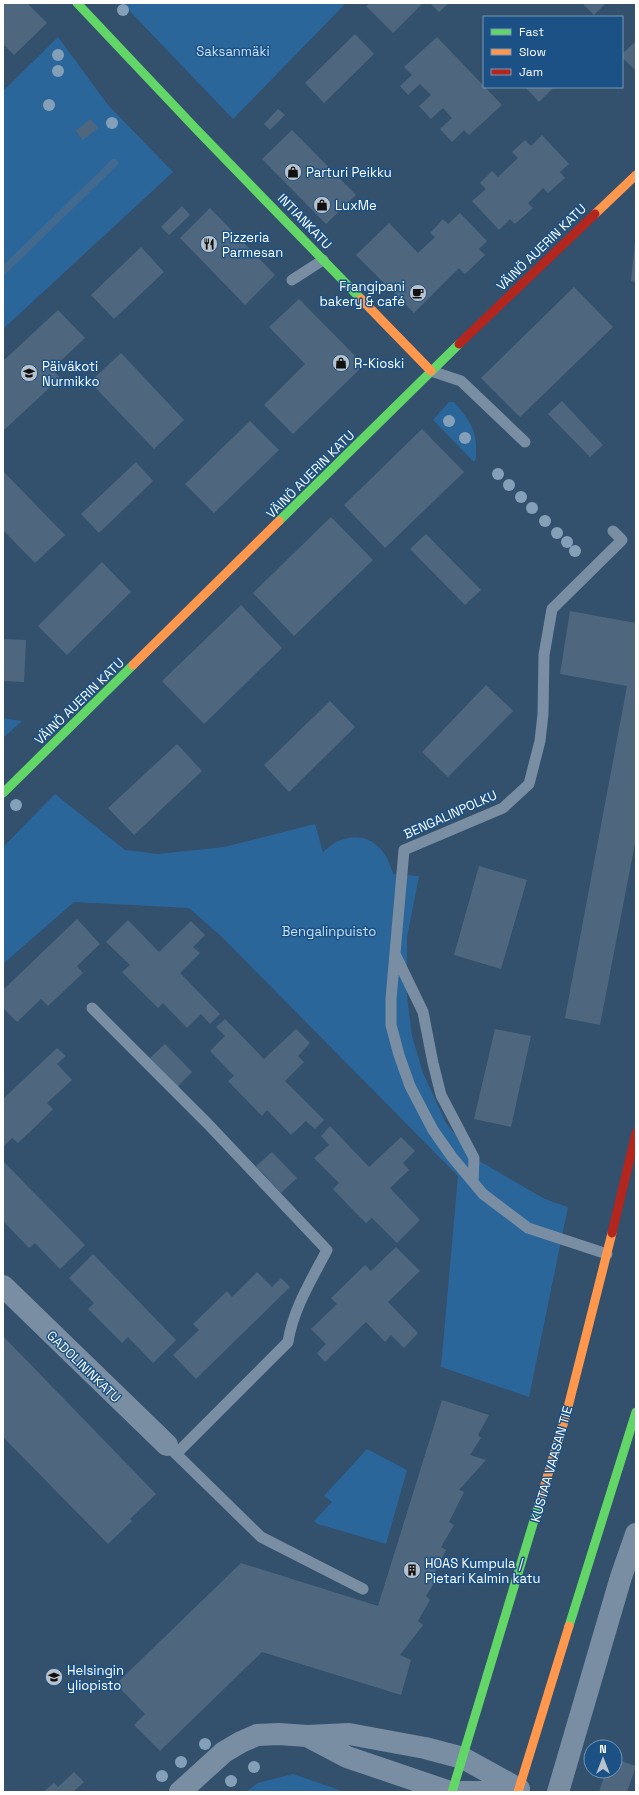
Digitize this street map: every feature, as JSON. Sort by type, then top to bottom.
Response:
[{"type":"street","name":"INTIANKATU","points":[[77,3],[431,371]]},
{"type":"street","name":"VÄINÖ AUERIN KATU","points":[[3,793],[431,371],[636,175]]},
{"type":"street","name":"KUSTAA VAASAN TIE","points":[[451,1792],[463,1758],[566,1415],[636,1133]]},
{"type":"street","name":"GADOLININKATU","points":[[3,1286],[171,1449]]},
{"type":"street","points":[[519,1790],[636,1412]]},
{"type":"street","points":[[558,1792],[629,1578],[636,1534]]},
{"type":"street","points":[[180,1792],[224,1752],[241,1742],[257,1735],[279,1734],[307,1736],[348,1734],[425,1748],[463,1758],[519,1790]]},
{"type":"street","points":[[307,1736],[347,1757],[451,1792]]},
{"type":"street","points":[[463,1792],[519,1790]]},
{"type":"lane","points":[[292,280],[323,260]]},
{"type":"lane","name":"INTIANKATU","points":[[431,371],[461,381],[526,442]]},
{"type":"lane","name":"BENGALINPOLKU","points":[[607,1254],[528,1228],[484,1194],[473,1182],[452,1157],[434,1130],[410,1086],[401,1062],[391,1025],[390,999],[404,850],[503,808],[529,784],[540,741],[543,714],[544,655],[552,609],[622,540],[613,531]]},
{"type":"lane","points":[[395,953],[423,1012],[433,1063],[442,1095],[474,1158],[473,1182]]},
{"type":"lane","points":[[92,1008],[207,1123],[327,1250],[299,1304],[290,1327],[288,1342],[171,1449],[261,1537],[363,1589]]},
{"type":"green space","name":"Saksanmäki","points":[[122,3],[346,3],[233,119]]},
{"type":"green space","points":[[58,37],[108,105],[173,172],[3,329],[3,91]]},
{"type":"green space","points":[[449,402],[454,402],[467,418],[473,430],[476,443],[476,459],[474,462],[433,420]]},
{"type":"green space","points":[[3,718],[22,721],[3,738]]},
{"type":"green space","name":"Bengalinpuisto","points":[[55,794],[125,850],[158,854],[224,847],[315,824],[323,852],[334,844],[345,839],[356,837],[366,839],[375,844],[382,851],[389,861],[393,874],[419,876],[407,937],[407,997],[412,1036],[423,1073],[446,1123],[474,1158],[545,1199],[568,1207],[529,1397],[441,1367],[458,1176],[223,938],[189,908],[74,902],[3,964],[3,847]]},
{"type":"green space","points":[[367,1449],[407,1470],[386,1544],[318,1524],[314,1521],[332,1502],[324,1496]]},
{"type":"green space","points":[[293,1774],[345,1792],[246,1792],[258,1783]]},
{"type":"building","points":[[3,3],[27,3],[47,23],[14,55],[3,44]]},
{"type":"building","points":[[370,3],[423,3],[393,33],[366,6]]},
{"type":"building","points":[[430,3],[449,3],[439,12]]},
{"type":"building","points":[[582,3],[606,3],[594,15]]},
{"type":"building","points":[[355,34],[374,54],[324,103],[305,83]]},
{"type":"building","points":[[437,37],[483,85],[483,88],[486,88],[502,105],[469,135],[464,130],[452,142],[440,129],[452,118],[443,108],[431,119],[419,106],[431,95],[420,84],[408,95],[400,86],[412,75],[404,67]]},
{"type":"building","points":[[636,41],[636,71],[623,58],[623,53]]},
{"type":"building","points":[[526,88],[553,88],[539,102]]},
{"type":"building","points":[[278,109],[285,115],[270,130],[264,124]]},
{"type":"building","points":[[90,119],[98,128],[83,140],[76,131]]},
{"type":"building","points":[[292,130],[356,195],[326,224],[262,159]]},
{"type":"building","points":[[542,135],[569,164],[560,172],[565,178],[548,193],[543,188],[528,203],[533,208],[515,224],[510,219],[499,230],[472,201],[486,189],[480,183],[492,171],[498,177],[518,158],[512,152],[525,140],[531,146]]},
{"type":"building","points":[[182,206],[190,215],[169,235],[161,227]]},
{"type":"building","points":[[210,208],[275,275],[245,305],[180,238]]},
{"type":"building","points":[[460,213],[487,241],[479,249],[485,255],[465,274],[459,268],[414,313],[356,255],[389,223],[418,253],[435,237],[430,233],[443,219],[448,224]]},
{"type":"building","points":[[636,242],[636,282],[631,281]]},
{"type":"building","points":[[141,247],[164,272],[114,319],[91,295]]},
{"type":"building","points":[[574,287],[613,327],[520,417],[481,378]]},
{"type":"building","points":[[299,299],[364,365],[293,434],[264,405],[305,364],[269,327]]},
{"type":"building","name":"Päiväkoti Nurmikko","points":[[58,310],[85,338],[52,369],[60,378],[3,431],[3,361]]},
{"type":"building","points":[[121,353],[184,420],[154,449],[90,382]]},
{"type":"building","points":[[562,401],[603,445],[590,457],[548,414]]},
{"type":"building","points":[[250,421],[279,450],[214,513],[185,484]]},
{"type":"building","points":[[422,429],[464,472],[385,548],[344,505]]},
{"type":"building","points":[[136,462],[153,481],[99,533],[81,514]]},
{"type":"building","points":[[3,471],[65,535],[35,563],[3,530]]},
{"type":"building","points":[[331,517],[373,560],[294,636],[253,593]]},
{"type":"building","points":[[426,534],[481,590],[465,605],[410,549]]},
{"type":"building","points":[[102,562],[131,592],[67,655],[38,626]]},
{"type":"building","points":[[241,605],[282,648],[204,724],[162,681]]},
{"type":"building","points":[[570,611],[636,623],[636,838],[600,1025],[565,1018],[627,686],[560,674]]},
{"type":"building","points":[[3,639],[26,640],[24,682],[3,681]]},
{"type":"building","points":[[486,685],[513,711],[448,777],[422,752]]},
{"type":"building","points":[[330,701],[355,727],[289,792],[264,765]]},
{"type":"building","points":[[177,744],[202,771],[134,835],[108,808]]},
{"type":"building","points":[[479,866],[527,880],[501,969],[454,955]]},
{"type":"building","points":[[77,919],[100,944],[77,966],[83,973],[48,1006],[41,999],[17,1022],[3,1008],[3,990]]},
{"type":"building","points":[[128,920],[159,952],[191,921],[205,935],[193,947],[200,953],[180,973],[220,1014],[210,1024],[201,1014],[187,1028],[163,1003],[158,1008],[122,972],[130,965],[106,942]]},
{"type":"building","points":[[225,1019],[264,1059],[296,1029],[310,1043],[298,1056],[304,1062],[285,1081],[324,1120],[315,1129],[306,1121],[291,1135],[267,1110],[262,1116],[228,1081],[234,1076],[210,1051],[225,1036],[216,1027]]},
{"type":"building","points":[[495,1029],[531,1036],[511,1127],[474,1119]]},
{"type":"building","points":[[165,1044],[192,1072],[177,1087],[150,1058]]},
{"type":"building","points":[[57,1048],[66,1056],[57,1064],[72,1080],[47,1103],[53,1109],[37,1125],[18,1143],[12,1138],[3,1147],[3,1099]]},
{"type":"building","points":[[330,1126],[369,1167],[401,1137],[415,1151],[403,1163],[409,1170],[390,1188],[420,1220],[397,1243],[372,1218],[366,1223],[352,1209],[333,1189],[339,1183],[314,1158],[329,1145],[321,1136]]},
{"type":"building","points":[[272,1152],[297,1178],[281,1193],[256,1166]]},
{"type":"building","points":[[3,1161],[85,1245],[60,1269],[35,1243],[29,1248],[3,1221]]},
{"type":"building","points":[[396,1247],[420,1271],[388,1302],[418,1333],[404,1348],[391,1335],[385,1342],[366,1322],[325,1362],[317,1353],[326,1344],[311,1329],[337,1304],[331,1298],[365,1265],[371,1271]]},
{"type":"building","points":[[93,1254],[176,1340],[153,1363],[128,1337],[122,1343],[88,1309],[94,1303],[69,1278]]},
{"type":"building","points":[[257,1272],[272,1287],[281,1278],[290,1287],[196,1379],[173,1355],[199,1330],[193,1324],[227,1291],[232,1297]]},
{"type":"building","points":[[3,1336],[156,1494],[130,1519],[132,1521],[108,1544],[3,1437]]},
{"type":"building","name":"HOAS Kumpula / Pietari Kalmin katu","points":[[442,1400],[489,1415],[478,1435],[481,1438],[470,1455],[486,1460],[459,1490],[464,1492],[449,1522],[454,1525],[441,1547],[446,1550],[432,1577],[436,1580],[426,1596],[430,1600],[418,1621],[423,1625],[400,1655],[411,1660],[401,1695],[262,1652],[160,1751],[134,1725],[145,1714],[116,1684],[241,1563],[378,1606]]},
{"type":"building","points":[[623,1762],[636,1766],[627,1792],[599,1792],[603,1779],[623,1779]]},
{"type":"building","points":[[74,1772],[84,1782],[73,1792],[43,1792],[54,1783],[58,1787]]},
{"type":"waterway","points":[[3,271],[114,163]]},
{"type":"traffic: fast","points":[[77,3],[198,131],[361,299]]},
{"type":"traffic: fast","points":[[279,521],[459,344]]},
{"type":"traffic: fast","points":[[3,793],[133,665]]},
{"type":"traffic: fast","points":[[569,1626],[636,1412]]},
{"type":"traffic: fast","points":[[452,1792],[542,1494]]},
{"type":"traffic: slow","points":[[595,214],[636,175]]},
{"type":"traffic: slow","points":[[361,299],[431,371]]},
{"type":"traffic: slow","points":[[133,665],[279,521]]},
{"type":"traffic: slow","points":[[542,1494],[566,1415],[612,1233]]},
{"type":"traffic: slow","points":[[518,1792],[569,1626]]},
{"type":"traffic: jam","points":[[459,344],[595,214]]},
{"type":"traffic: jam","points":[[612,1233],[636,1133]]},
{"type":"place","name":"Parturi Peikku","points":[[293,172]]},
{"type":"place","name":"LuxMe","points":[[322,205]]},
{"type":"place","name":"Pizzeria Parmesan","points":[[209,244]]},
{"type":"place","name":"Frangipani bakery & café","points":[[418,293]]},
{"type":"place","name":"R-Kioski","points":[[341,363]]},
{"type":"place","name":"Päiväkoti Nurmikko","points":[[29,373]]},
{"type":"place","name":"HOAS Kumpula / Pietari Kalmin katu","points":[[412,1570]]},
{"type":"place","name":"Helsingin yliopisto","points":[[54,1677]]}]
